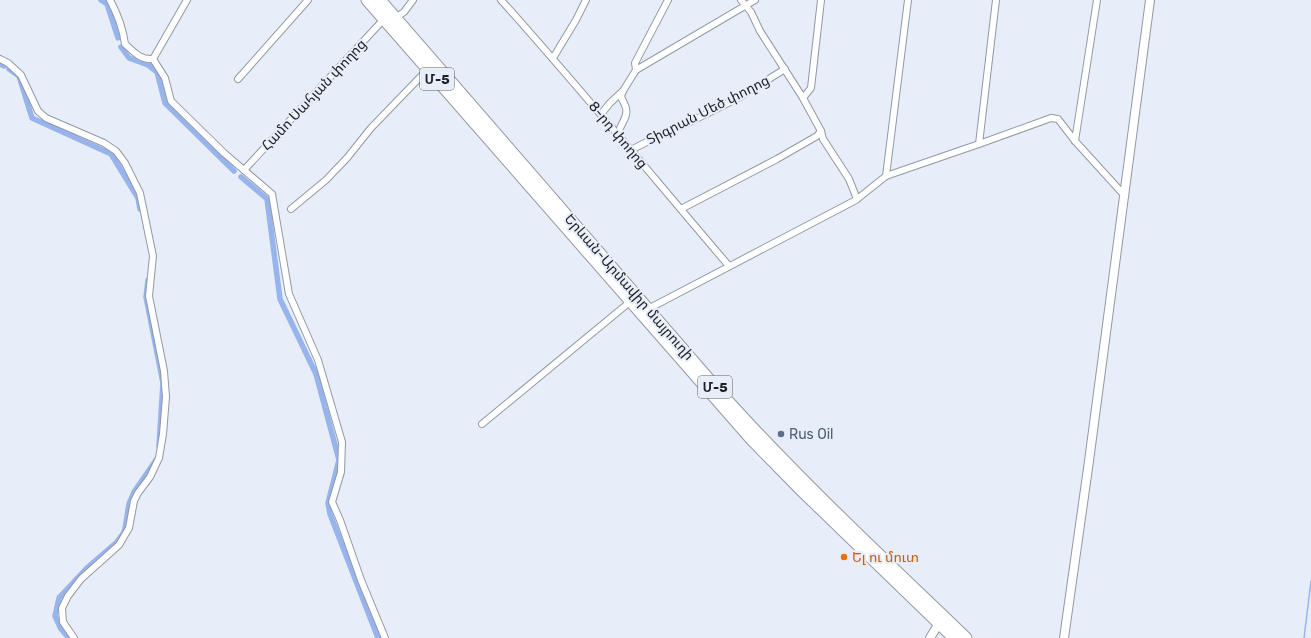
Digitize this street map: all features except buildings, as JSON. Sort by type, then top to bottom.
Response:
[{"type":"highway","name":"Մ-5","points":[[367,0],[390,18],[510,157]]},
{"type":"highway","name":"Մ-5","points":[[380,0],[390,18],[428,69],[510,157]]},
{"type":"highway","name":"Երևան-Արմավիր մայրուղի","points":[[510,157],[631,302],[751,439],[805,494],[928,607]]},
{"type":"highway","name":"Երևան-Արմավիր մայրուղի","points":[[510,157],[648,309],[757,434],[913,593]]},
{"type":"highway","name":"Մ-5","points":[[928,607],[939,623],[954,638]]},
{"type":"highway","name":"Մ-5","points":[[928,607],[966,638]]},
{"type":"main road","points":[[1064,638],[1125,196],[1150,0]]},
{"type":"main road","points":[[930,638],[939,623]]},
{"type":"street","points":[[110,0],[116,11],[125,44],[146,60],[153,59]]},
{"type":"street","points":[[153,59],[187,0]]},
{"type":"street","points":[[238,79],[308,0]]},
{"type":"street","name":"Համո Սահյան փողոց","points":[[244,170],[390,18],[404,12],[413,0]]},
{"type":"street","points":[[553,58],[586,0]]},
{"type":"street","points":[[636,70],[635,64],[668,0]]},
{"type":"street","name":"Տիգրան Մեծ փողոց","points":[[742,0],[751,12],[760,31],[803,98],[822,131],[823,138],[849,179],[857,199]]},
{"type":"street","points":[[619,136],[618,132],[626,115],[627,109],[621,96],[636,70],[755,0]]},
{"type":"street","points":[[803,98],[811,88],[821,0]]},
{"type":"street","points":[[886,176],[908,0]]},
{"type":"street","points":[[979,144],[996,0]]},
{"type":"street","points":[[1075,141],[1097,0]]},
{"type":"street","name":"8-րդ փողոց","points":[[504,2],[601,114],[728,266]]},
{"type":"street","points":[[0,59],[8,63],[21,75],[38,111],[46,118],[104,143],[116,151],[125,163],[140,193],[153,256],[149,296],[164,371],[166,397],[163,434],[159,458],[150,477],[134,501],[129,528],[119,545],[81,580],[68,596],[62,608],[63,622],[74,638]]},
{"type":"street","points":[[153,59],[165,78],[171,101],[244,170],[272,194],[289,294],[318,360],[342,442],[341,472],[332,502],[340,520],[361,580],[385,638]]},
{"type":"street","points":[[291,209],[326,180],[347,158],[371,128],[428,69]]},
{"type":"street","name":"Տիգրան Մեծ փողոց","points":[[631,150],[738,98],[785,69]]},
{"type":"street","points":[[601,114],[623,91]]},
{"type":"street","points":[[648,309],[857,199],[886,176],[1051,118],[1058,119],[1075,141],[1125,196]]},
{"type":"street","points":[[680,209],[777,159],[817,136],[822,131]]},
{"type":"street","points":[[482,424],[631,302]]},
{"type":"waterway","points":[[101,0],[107,4],[118,38]]},
{"type":"waterway","points":[[121,47],[129,58],[148,65],[157,72],[165,103],[234,171]]},
{"type":"waterway","points":[[0,64],[4,66]]},
{"type":"waterway","points":[[9,69],[19,76],[32,118],[111,154],[138,198],[140,209]]},
{"type":"waterway","points":[[241,177],[267,199],[280,299],[316,374],[339,460],[328,503],[330,514],[378,638]]},
{"type":"waterway","points":[[148,280],[146,297],[163,383],[159,446]]},
{"type":"waterway","points":[[69,638],[61,629],[55,616],[59,598],[88,567],[117,542],[123,534],[129,504],[134,492],[156,460]]},
{"type":"waterway","points":[[1304,638],[1311,581]]},
{"type":"place","name":"Rus Oil","points":[[781,434]]},
{"type":"place","name":"Ել ու մուտ","points":[[844,557]]}]
